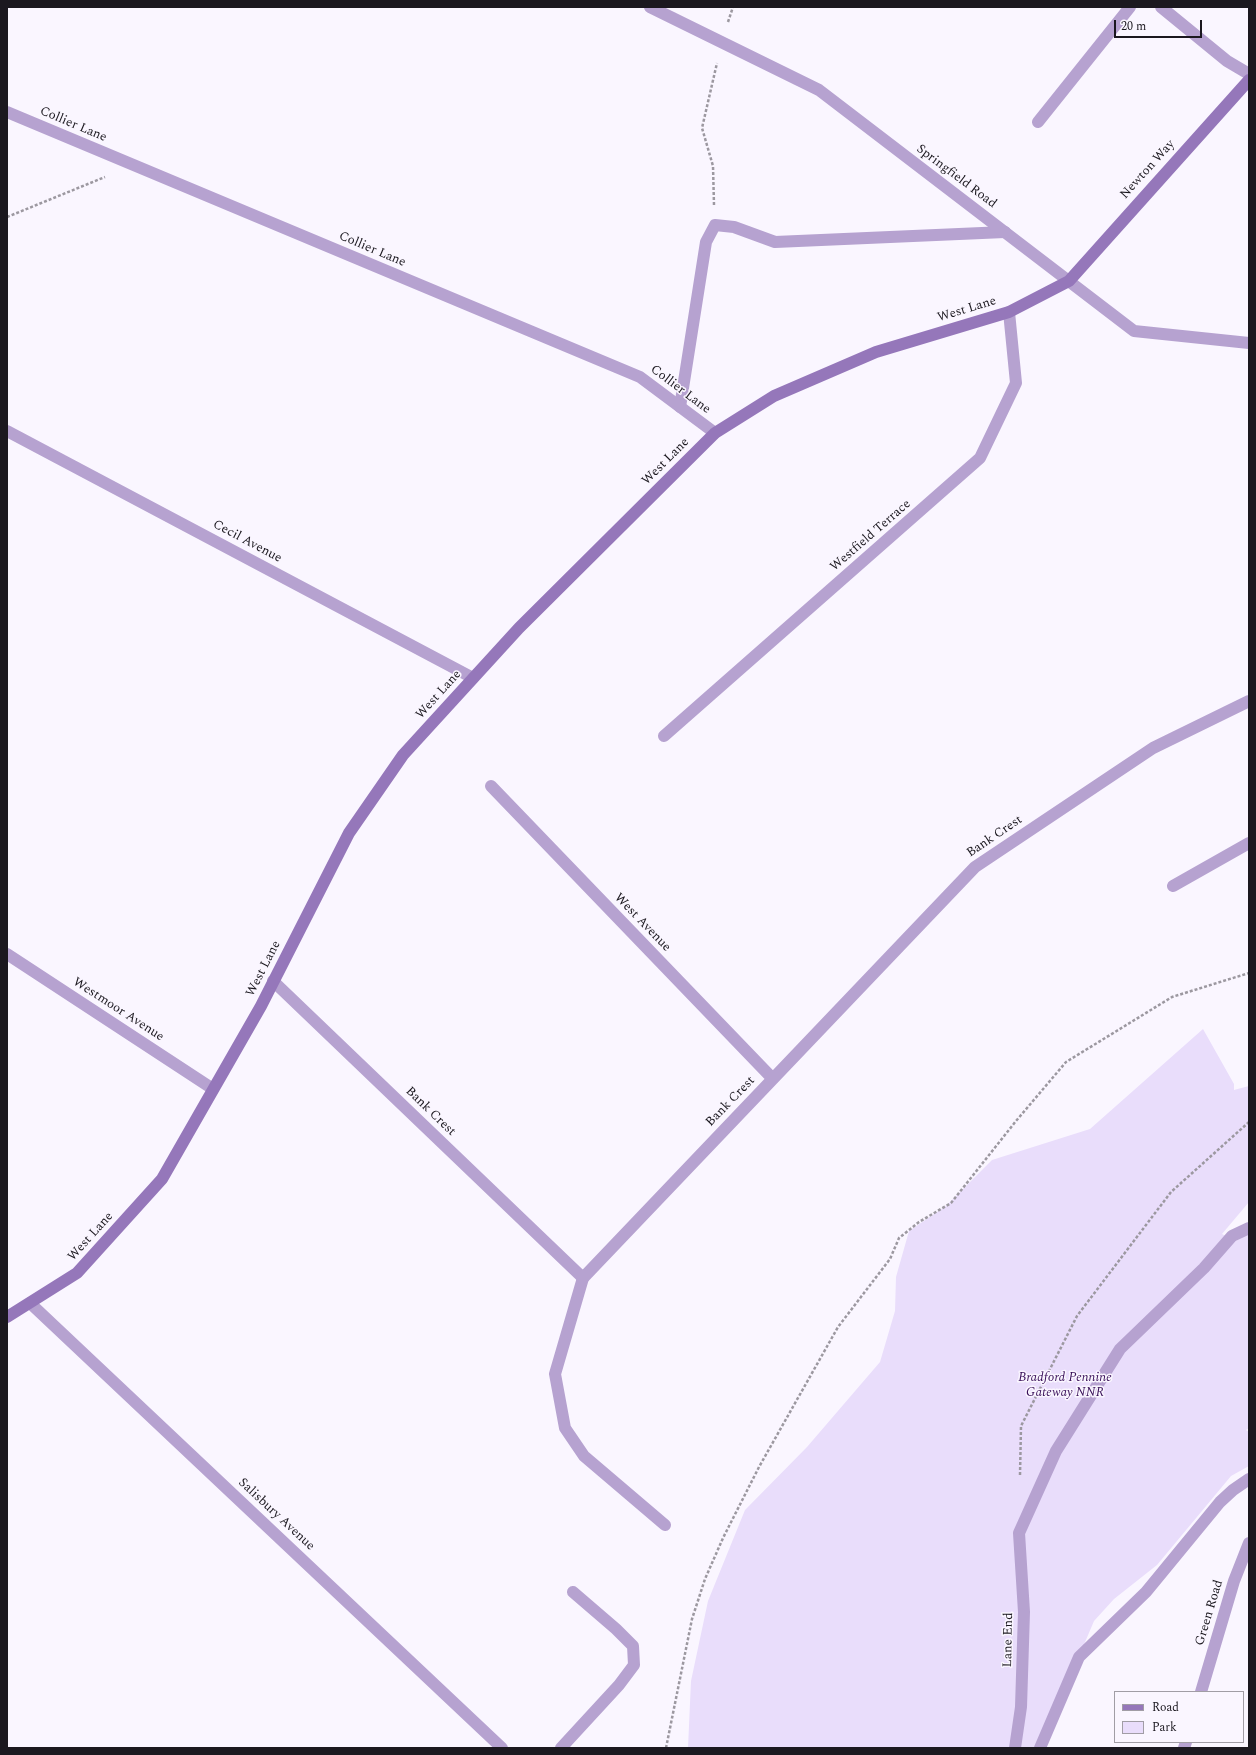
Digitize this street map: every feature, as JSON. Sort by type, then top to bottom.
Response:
[{"type":"street","name":"Springfield Road","points":[[650,7],[819,90],[1134,331],[1249,343]]},
{"type":"street","points":[[1038,122],[1130,7]]},
{"type":"street","points":[[1161,7],[1227,61],[1249,74]]},
{"type":"street","name":"Newton Way","points":[[1069,281],[1249,80]]},
{"type":"street","name":"Collier Lane","points":[[7,112],[640,377],[715,433]]},
{"type":"street","points":[[680,407],[706,242],[715,225],[734,227],[775,242],[1005,232]]},
{"type":"street","name":"West Lane","points":[[7,1317],[77,1273],[162,1179],[274,981],[349,833],[403,754],[519,628],[715,433],[774,396],[876,352],[1009,312],[1069,281]]},
{"type":"street","name":"Westfield Terrace","points":[[664,736],[980,458],[1016,383],[1009,312]]},
{"type":"street","name":"Cecil Avenue","points":[[7,431],[473,678]]},
{"type":"street","name":"Bank Crest","points":[[274,981],[583,1278],[975,867],[1153,748],[1249,701]]},
{"type":"street","name":"West Avenue","points":[[491,786],[773,1079]]},
{"type":"street","points":[[1173,886],[1249,843]]},
{"type":"street","name":"Westmoor Avenue","points":[[7,954],[213,1089]]},
{"type":"street","points":[[1232,1236],[1249,1219]]},
{"type":"street","points":[[1232,1236],[1249,1228]]},
{"type":"street","name":"Lane End","points":[[1015,1748],[1021,1707],[1024,1612],[1019,1533],[1056,1451],[1120,1350],[1204,1268],[1232,1236]]},
{"type":"street","points":[[583,1278],[555,1374],[565,1428],[584,1456],[665,1525]]},
{"type":"street","name":"Salisbury Avenue","points":[[30,1303],[502,1748]]},
{"type":"street","points":[[1040,1748],[1079,1657],[1146,1592],[1220,1502],[1233,1490],[1249,1479]]},
{"type":"street","name":"Green Road","points":[[1201,1691],[1234,1581],[1249,1543]]},
{"type":"street","points":[[561,1748],[619,1685],[634,1665],[633,1646],[616,1629],[573,1592]]},
{"type":"path","points":[[715,225],[713,166],[702,128],[722,42],[733,7]]},
{"type":"path","points":[[7,217],[133,165]]},
{"type":"path","points":[[666,1748],[692,1619],[705,1579],[723,1538],[759,1467],[838,1327],[890,1259],[900,1238],[920,1222],[951,1203],[1016,1121],[1066,1062],[1172,997],[1249,973]]},
{"type":"path","points":[[1020,1479],[1021,1426],[1076,1316],[1172,1192],[1249,1122]]},
{"type":"green space","name":"Bradford Pennine Gateway NNR","points":[[1203,1029],[1234,1084],[1234,1090],[1249,1086],[1249,1202],[1222,1234],[1236,1241],[1249,1233],[1249,1428],[1246,1430],[1249,1432],[1249,1466],[1231,1476],[1157,1565],[1114,1599],[1094,1621],[1040,1748],[688,1748],[691,1681],[708,1601],[745,1510],[807,1447],[880,1362],[895,1311],[896,1277],[909,1231],[946,1206],[992,1160],[1090,1129]]}]
